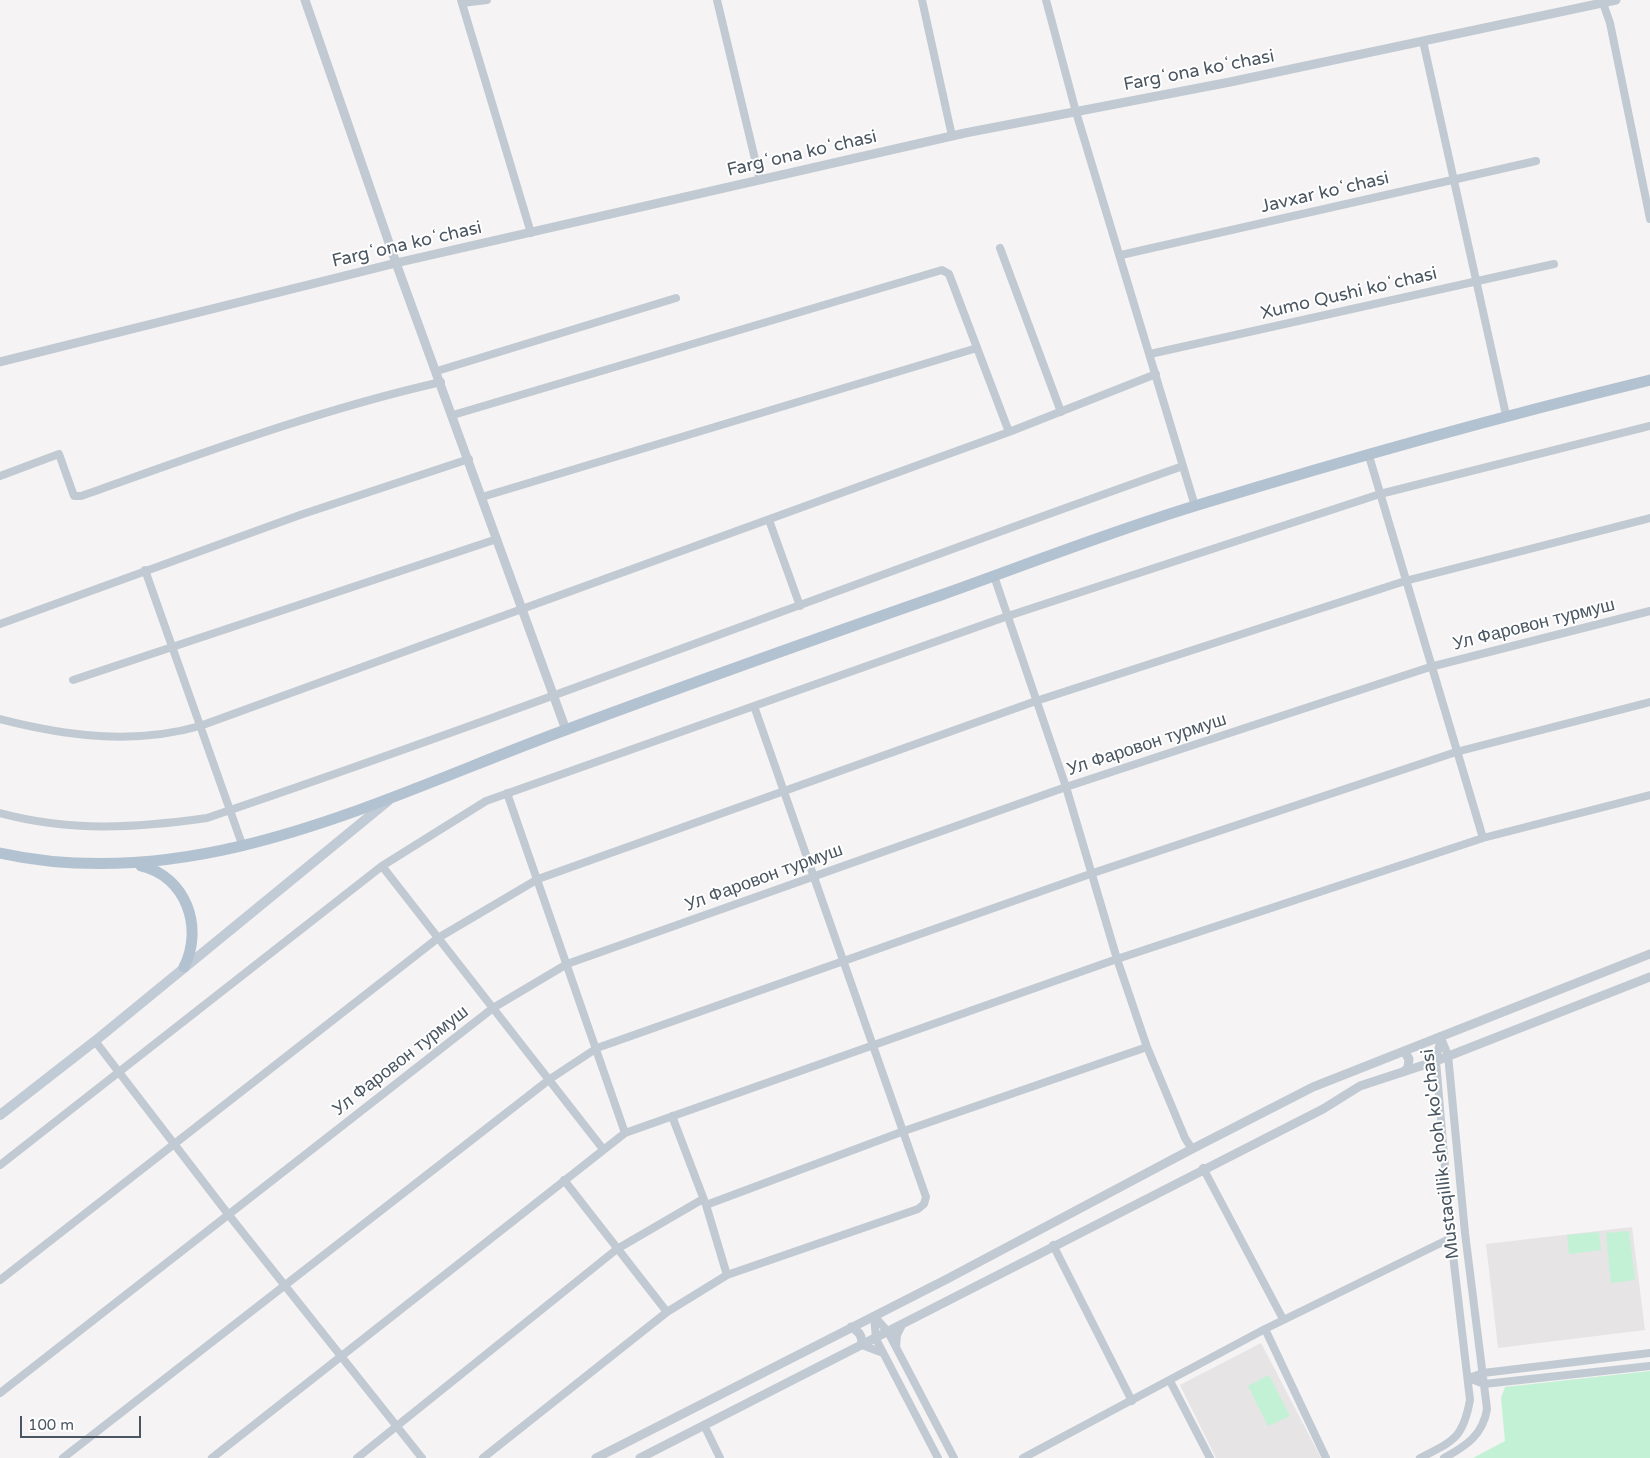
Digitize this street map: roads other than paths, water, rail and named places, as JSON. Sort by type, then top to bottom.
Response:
[{"type":"main road","points":[[0,853],[68,863],[126,864],[185,859],[243,847],[394,796],[566,730],[1195,506],[1506,415],[1650,380]]},
{"type":"main road","points":[[0,1115],[95,1041],[394,796]]},
{"type":"main road","points":[[126,864],[145,867],[161,874],[174,886],[184,900],[192,921],[194,938],[193,947],[184,967]]},
{"type":"street","points":[[305,0],[396,263],[441,382],[552,696],[566,730]]},
{"type":"street","points":[[487,0],[462,2],[531,233]]},
{"type":"street","points":[[717,0],[760,180]]},
{"type":"street","points":[[922,0],[952,136]]},
{"type":"street","points":[[1046,0],[1076,112],[1195,506]]},
{"type":"street","name":"Fargʻona koʻchasi","points":[[0,362],[396,263],[952,136],[1616,0]]},
{"type":"street","points":[[1603,3],[1610,24],[1650,219]]},
{"type":"street","points":[[1423,41],[1506,415]]},
{"type":"street","name":"Javxar koʻchasi","points":[[1121,256],[1454,178],[1536,161]]},
{"type":"street","points":[[1000,248],[1061,412]]},
{"type":"street","name":"Xumo Qushi koʻchasi","points":[[1150,354],[1554,264]]},
{"type":"street","points":[[453,415],[942,270],[949,274],[1009,432]]},
{"type":"street","points":[[436,371],[676,298]]},
{"type":"street","points":[[482,497],[977,348]]},
{"type":"street","points":[[0,719],[46,731],[83,736],[148,736],[178,732],[200,726],[1009,432],[1156,374]]},
{"type":"street","points":[[0,476],[59,454],[74,496],[77,497],[270,429],[389,394],[441,382]]},
{"type":"street","points":[[0,1165],[382,866],[486,801],[1008,616],[1380,494],[1650,426]]},
{"type":"street","points":[[1369,456],[1430,666],[1483,838]]},
{"type":"street","points":[[0,624],[300,515],[469,459]]},
{"type":"street","points":[[0,813],[45,822],[120,828],[207,818],[552,696],[1183,466]]},
{"type":"street","points":[[0,1280],[438,938],[538,879],[1036,701],[1405,581],[1650,518]]},
{"type":"street","points":[[768,520],[800,606]]},
{"type":"street","points":[[73,680],[497,538]]},
{"type":"street","points":[[145,570],[243,847]]},
{"type":"street","points":[[994,576],[1066,787],[1117,959],[1147,1047],[1185,1138],[1192,1149]]},
{"type":"street","name":"Ул Фаровон турмуш","points":[[0,1393],[493,1008],[567,964],[1066,787],[1430,666],[1650,611]]},
{"type":"street","points":[[63,1458],[550,1079],[597,1048],[1093,873],[1456,752],[1650,702]]},
{"type":"street","points":[[483,1458],[667,1312],[727,1276],[918,1209],[924,1204],[926,1197],[904,1131],[871,1044],[844,961],[754,706]]},
{"type":"street","points":[[508,793],[625,1133]]},
{"type":"street","points":[[212,1458],[625,1133],[871,1044],[1117,959],[1483,838],[1650,795]]},
{"type":"street","points":[[382,866],[603,1149]]},
{"type":"street","points":[[596,1458],[947,1280],[1192,1149],[1313,1087],[1650,954]]},
{"type":"street","points":[[640,1458],[902,1325],[1203,1168],[1324,1108],[1360,1086],[1436,1060],[1650,977]]},
{"type":"street","name":"Mustaqillik shoh ko'chasi","points":[[1441,1036],[1448,1055],[1465,1233],[1486,1409],[1485,1423],[1465,1446],[1444,1458]]},
{"type":"street","name":"Mustaqillik shoh ko'chasi","points":[[1420,1458],[1457,1436],[1466,1423],[1470,1400],[1469,1378],[1451,1238],[1436,1060],[1441,1036]]},
{"type":"street","points":[[95,1041],[228,1214],[422,1458]]},
{"type":"street","points":[[357,1458],[617,1249],[704,1202],[1147,1047]]},
{"type":"street","points":[[1402,1072],[1408,1068],[1409,1059],[1404,1051]]},
{"type":"street","points":[[672,1116],[704,1202],[727,1276]]},
{"type":"street","points":[[1203,1168],[1283,1319]]},
{"type":"street","points":[[564,1180],[667,1312]]},
{"type":"street","points":[[1023,1458],[1283,1319],[1451,1238]]},
{"type":"street","points":[[1054,1245],[1132,1401]]},
{"type":"street","points":[[874,1316],[888,1332],[954,1458]]},
{"type":"street","points":[[874,1316],[876,1338],[938,1458]]},
{"type":"street","points":[[896,1347],[902,1325]]},
{"type":"street","points":[[852,1327],[862,1337],[862,1345]]},
{"type":"street","points":[[1265,1329],[1326,1458]]},
{"type":"street","points":[[862,1345],[884,1353]]},
{"type":"street","points":[[1469,1378],[1483,1372],[1650,1353]]},
{"type":"street","points":[[1469,1378],[1484,1384],[1650,1366]]},
{"type":"street","points":[[1170,1381],[1210,1458]]},
{"type":"street","points":[[704,1425],[720,1458]]}]
